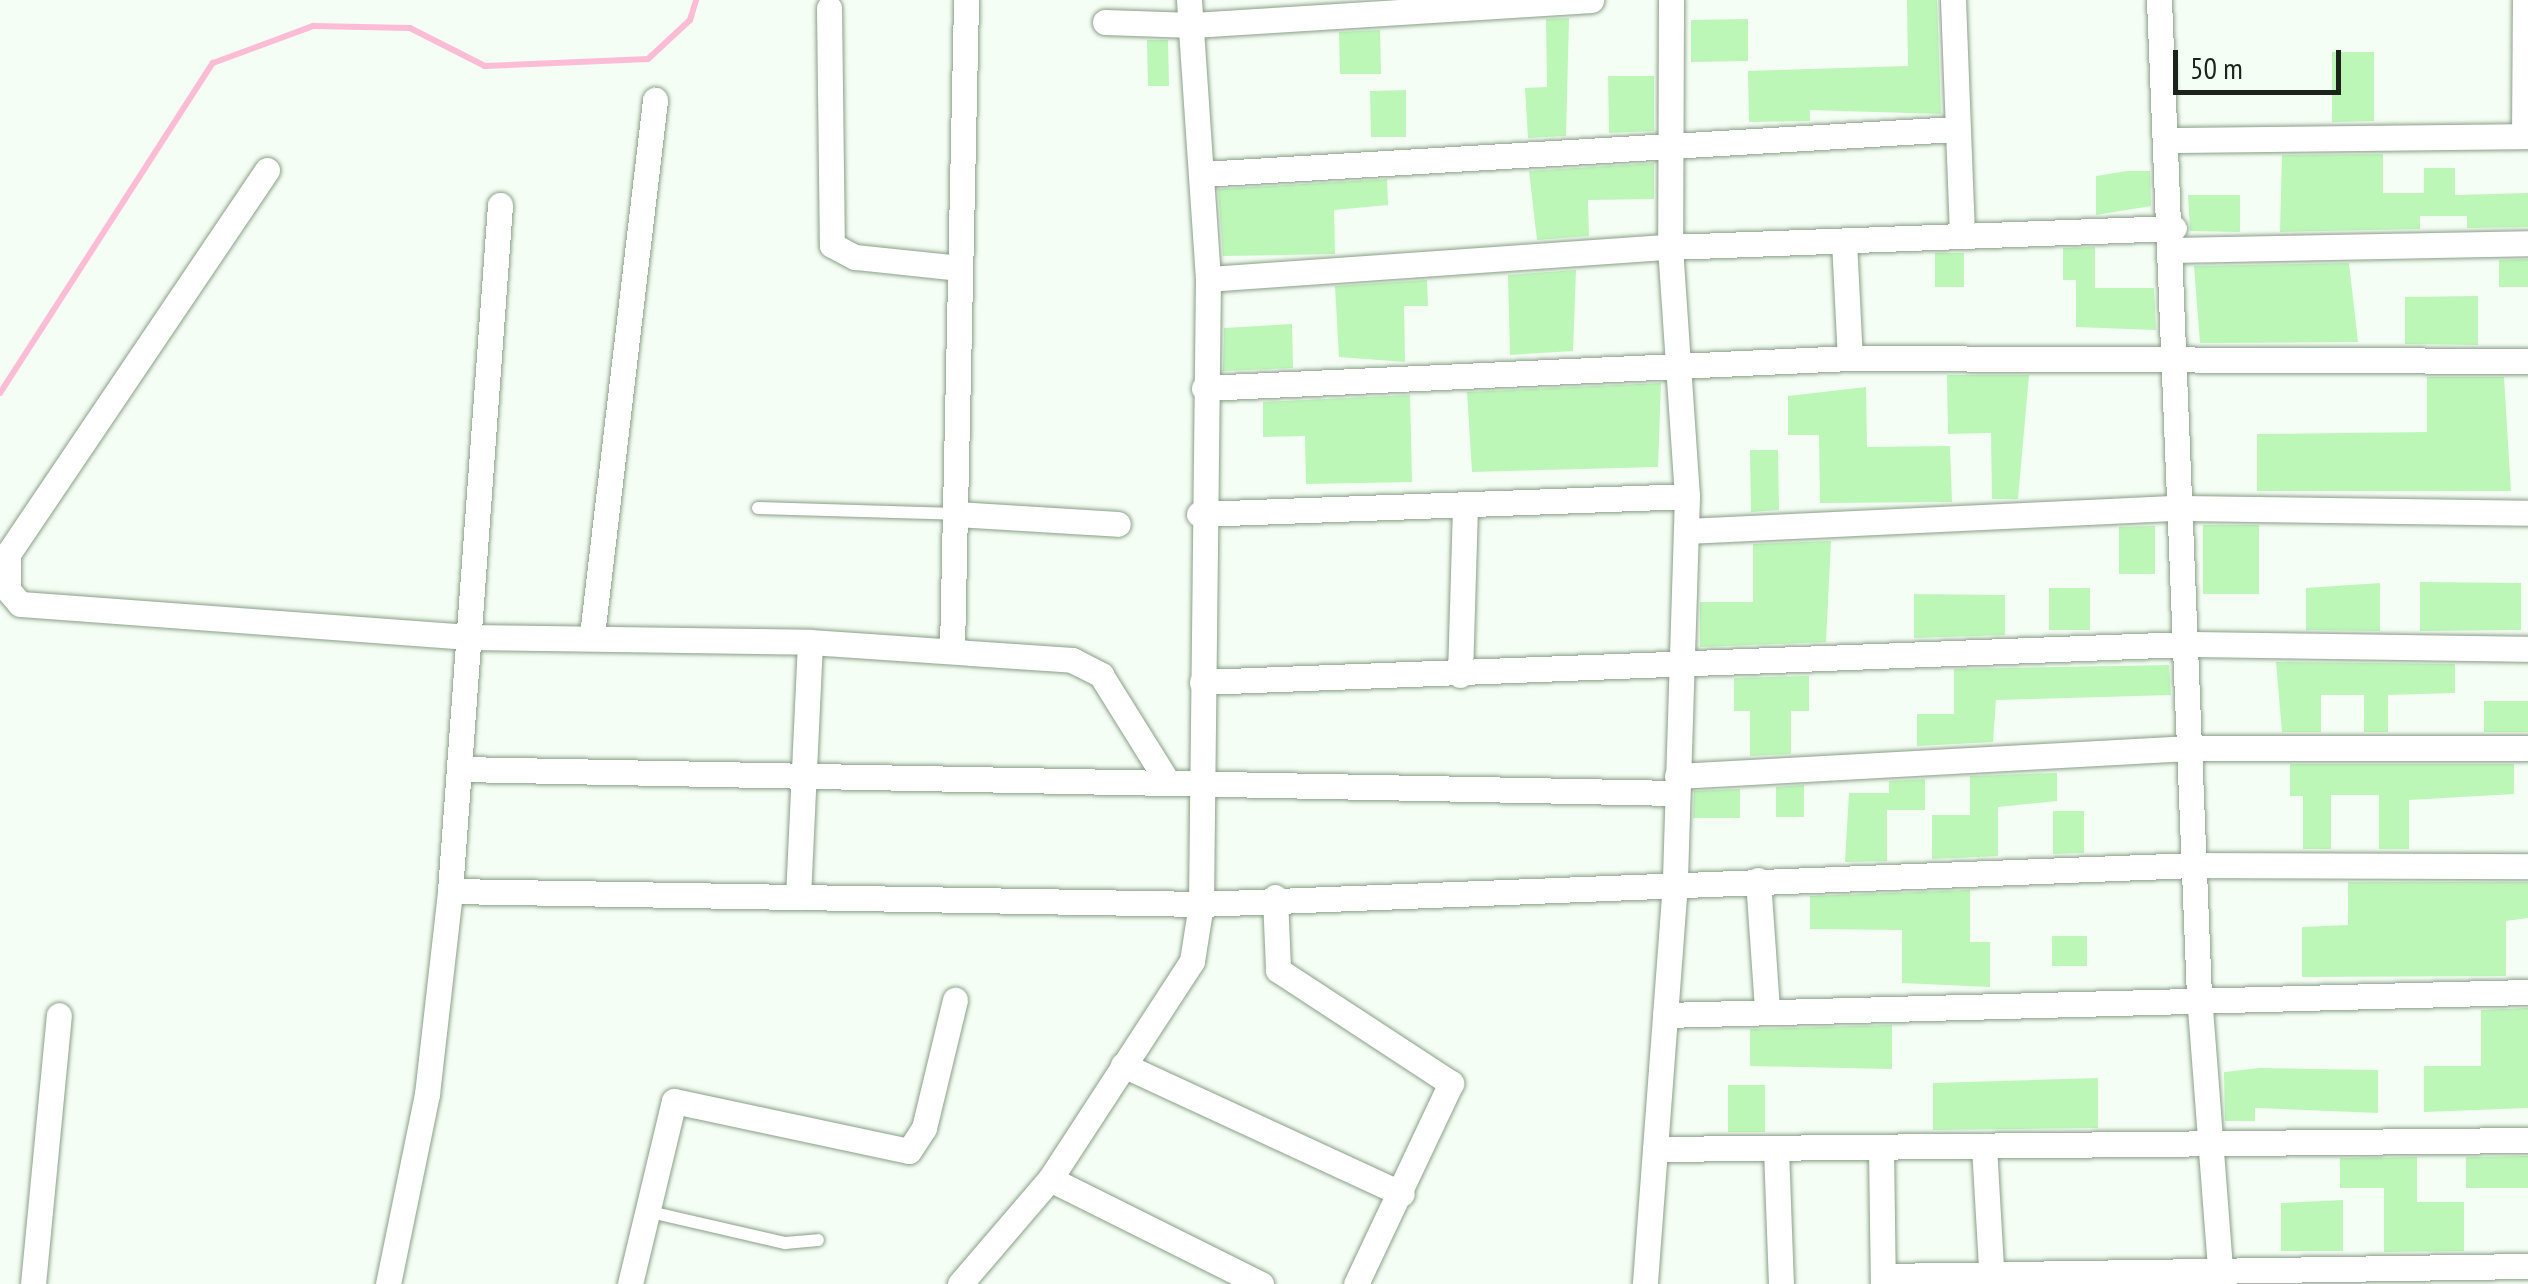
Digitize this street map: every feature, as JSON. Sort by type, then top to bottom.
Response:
[{"type":"street","points":[[952,649],[966,0]]},
{"type":"street","points":[[1105,22],[1191,13],[1591,0]]},
{"type":"street","points":[[1645,1284],[1675,883],[1687,496],[1671,362],[1670,247],[1675,144],[1671,0]]},
{"type":"street","points":[[1953,0],[1962,236]]},
{"type":"street","points":[[2159,0],[2173,239],[2172,355],[2188,644],[2200,995],[2214,1137],[2221,1275]]},
{"type":"street","points":[[2168,140],[2526,136],[2524,0]]},
{"type":"street","points":[[829,8],[832,245],[855,258],[959,268]]},
{"type":"street","points":[[965,1283],[1050,1179],[1192,961],[1201,904],[1199,514],[1208,279],[1191,13]]},
{"type":"street","points":[[592,635],[655,100]]},
{"type":"street","points":[[1202,174],[1956,129]]},
{"type":"street","points":[[266,170],[8,554],[8,590],[39,610],[470,638],[592,635],[952,649],[1091,666],[1165,778]]},
{"type":"street","points":[[388,1284],[426,1094],[450,891],[500,204]]},
{"type":"street","points":[[1208,279],[1670,247],[1962,236],[2528,243]]},
{"type":"street","points":[[1844,241],[1850,358]]},
{"type":"street","points":[[1204,388],[1671,362],[1850,358],[2172,355],[2528,361]]},
{"type":"street","points":[[1199,514],[1687,496]]},
{"type":"street","points":[[1460,676],[1465,506]]},
{"type":"street","points":[[1686,531],[2182,508],[2528,513]]},
{"type":"street","points":[[956,514],[1118,524]]},
{"type":"street","points":[[798,897],[810,642]]},
{"type":"street","points":[[1202,682],[1682,669],[2188,644],[2528,649]]},
{"type":"street","points":[[460,769],[806,770],[1165,778],[1250,786],[1676,784],[2191,748],[2528,748]]},
{"type":"street","points":[[450,891],[1201,904],[1318,892],[2195,865],[2528,866]]},
{"type":"street","points":[[1758,880],[1767,1008]]},
{"type":"street","points":[[1280,897],[1278,970],[1451,1082],[1402,1194],[1356,1284]]},
{"type":"street","points":[[1664,1034],[1767,1008],[2200,995],[2528,992]]},
{"type":"street","points":[[630,1284],[667,1113],[688,1097],[908,1151],[924,1128],[955,1000]]},
{"type":"street","points":[[34,1284],[59,1014]]},
{"type":"street","points":[[1123,1065],[1402,1194]]},
{"type":"street","points":[[1655,1149],[1984,1146],[2214,1137],[2528,1140]]},
{"type":"street","points":[[1984,1146],[1991,1281]]},
{"type":"street","points":[[1882,1148],[1883,1280],[1991,1281],[2528,1266]]},
{"type":"street","points":[[1776,1149],[1780,1284]]},
{"type":"street","points":[[1050,1179],[1261,1284]]},
{"type":"lane","points":[[758,508],[956,514]]},
{"type":"lane","points":[[646,1211],[785,1243],[818,1240]]},
{"type":"building","points":[[1907,0],[1937,0],[1941,114],[1810,110],[1810,121],[1749,122],[1748,71],[1908,66]]},
{"type":"building","points":[[1569,18],[1566,136],[1528,138],[1525,88],[1547,87],[1546,19]]},
{"type":"building","points":[[1748,19],[1748,61],[1691,62],[1691,20]]},
{"type":"building","points":[[1380,30],[1381,74],[1340,74],[1339,32]]},
{"type":"building","points":[[1147,40],[1168,40],[1169,86],[1148,86]]},
{"type":"building","points":[[2332,52],[2374,52],[2374,121],[2332,122]]},
{"type":"building","points":[[1608,76],[1654,76],[1654,131],[1609,133]]},
{"type":"building","points":[[1406,90],[1406,137],[1371,137],[1370,91]]},
{"type":"building","points":[[2383,154],[2383,193],[2424,193],[2424,168],[2455,168],[2455,195],[2528,193],[2528,227],[2467,228],[2467,216],[2420,216],[2420,229],[2280,232],[2282,155]]},
{"type":"building","points":[[1654,163],[1654,199],[1588,200],[1589,236],[1537,240],[1529,171]]},
{"type":"building","points":[[2150,171],[2151,206],[2096,215],[2096,176]]},
{"type":"building","points":[[1387,179],[1388,205],[1334,210],[1335,254],[1223,256],[1218,189]]},
{"type":"building","points":[[2188,195],[2240,195],[2240,232],[2190,231]]},
{"type":"building","points":[[2095,247],[2095,288],[2154,288],[2156,330],[2076,327],[2076,280],[2063,280],[2063,248]]},
{"type":"building","points":[[1935,253],[1964,253],[1964,287],[1935,287]]},
{"type":"building","points":[[2528,259],[2528,287],[2499,287],[2499,260]]},
{"type":"building","points":[[2349,263],[2358,342],[2200,343],[2194,266]]},
{"type":"building","points":[[1576,270],[1573,351],[1510,355],[1508,275]]},
{"type":"building","points":[[1427,280],[1428,306],[1404,306],[1405,362],[1339,357],[1335,286]]},
{"type":"building","points":[[2478,296],[2478,345],[2405,344],[2405,297]]},
{"type":"building","points":[[1292,324],[1293,368],[1223,371],[1224,328]]},
{"type":"building","points":[[1947,375],[2029,375],[2018,499],[1992,499],[1991,433],[1948,434]]},
{"type":"building","points":[[2427,377],[2504,377],[2511,491],[2257,491],[2257,434],[2427,432]]},
{"type":"building","points":[[1661,383],[1658,467],[1472,472],[1467,392]]},
{"type":"building","points":[[1866,387],[1867,447],[1950,446],[1952,502],[1820,503],[1819,435],[1788,435],[1788,396]]},
{"type":"building","points":[[1410,395],[1412,482],[1306,484],[1305,436],[1263,437],[1263,402]]},
{"type":"building","points":[[1750,450],[1778,450],[1779,510],[1751,512]]},
{"type":"building","points":[[2203,525],[2259,525],[2259,594],[2203,594]]},
{"type":"building","points":[[2155,526],[2155,574],[2119,574],[2119,527]]},
{"type":"building","points":[[1831,541],[1826,642],[1700,647],[1700,602],[1753,602],[1753,544]]},
{"type":"building","points":[[2420,582],[2521,583],[2521,630],[2420,631]]},
{"type":"building","points":[[2380,583],[2380,631],[2306,630],[2306,588]]},
{"type":"building","points":[[2049,588],[2090,588],[2090,630],[2049,630]]},
{"type":"building","points":[[1914,594],[2005,595],[2005,635],[1914,638]]},
{"type":"building","points":[[2276,662],[2455,664],[2455,693],[2388,695],[2388,732],[2364,732],[2364,695],[2321,695],[2321,732],[2282,732]]},
{"type":"building","points":[[2169,665],[2171,695],[1996,700],[1993,742],[1917,746],[1917,714],[1954,714],[1954,669]]},
{"type":"building","points":[[1809,676],[1809,711],[1791,711],[1791,754],[1750,756],[1750,711],[1734,711],[1734,678]]},
{"type":"building","points":[[2484,701],[2528,701],[2528,732],[2484,732]]},
{"type":"building","points":[[2290,764],[2514,764],[2514,794],[2409,800],[2409,849],[2379,849],[2379,795],[2331,795],[2331,849],[2303,849],[2303,796],[2290,796]]},
{"type":"building","points":[[2057,773],[2057,801],[1998,807],[1998,856],[1932,859],[1932,815],[1970,815],[1970,776]]},
{"type":"building","points":[[1925,779],[1925,810],[1887,810],[1887,861],[1845,862],[1849,793],[1889,793],[1889,781]]},
{"type":"building","points":[[1804,785],[1804,817],[1776,817],[1776,787]]},
{"type":"building","points":[[1740,789],[1740,818],[1693,818],[1694,791]]},
{"type":"building","points":[[2053,811],[2084,811],[2084,853],[2053,854]]},
{"type":"building","points":[[2348,882],[2528,882],[2528,918],[2506,921],[2506,976],[2302,977],[2302,927],[2348,925]]},
{"type":"building","points":[[1970,890],[1970,942],[1990,942],[1990,987],[1902,983],[1902,930],[1810,929],[1810,896]]},
{"type":"building","points":[[2052,936],[2087,936],[2087,966],[2052,966]]},
{"type":"building","points":[[2528,1008],[2528,1108],[2424,1112],[2424,1066],[2481,1066],[2481,1010]]},
{"type":"building","points":[[1892,1025],[1892,1069],[1750,1066],[1750,1029]]},
{"type":"building","points":[[2260,1068],[2378,1070],[2378,1113],[2255,1108],[2255,1121],[2225,1121],[2224,1072]]},
{"type":"building","points":[[2098,1078],[2098,1128],[1933,1130],[1933,1083]]},
{"type":"building","points":[[1728,1085],[1765,1085],[1765,1132],[1728,1132]]},
{"type":"building","points":[[2528,1156],[2528,1188],[2466,1188],[2466,1157]]},
{"type":"building","points":[[2417,1157],[2417,1202],[2464,1202],[2464,1251],[2384,1252],[2384,1188],[2340,1188],[2340,1158]]},
{"type":"building","points":[[2343,1200],[2343,1251],[2281,1251],[2281,1203]]},
{"type":"waterway","points":[[0,393],[213,63],[313,26],[410,28],[485,66],[648,59],[690,20],[696,0]]}]
